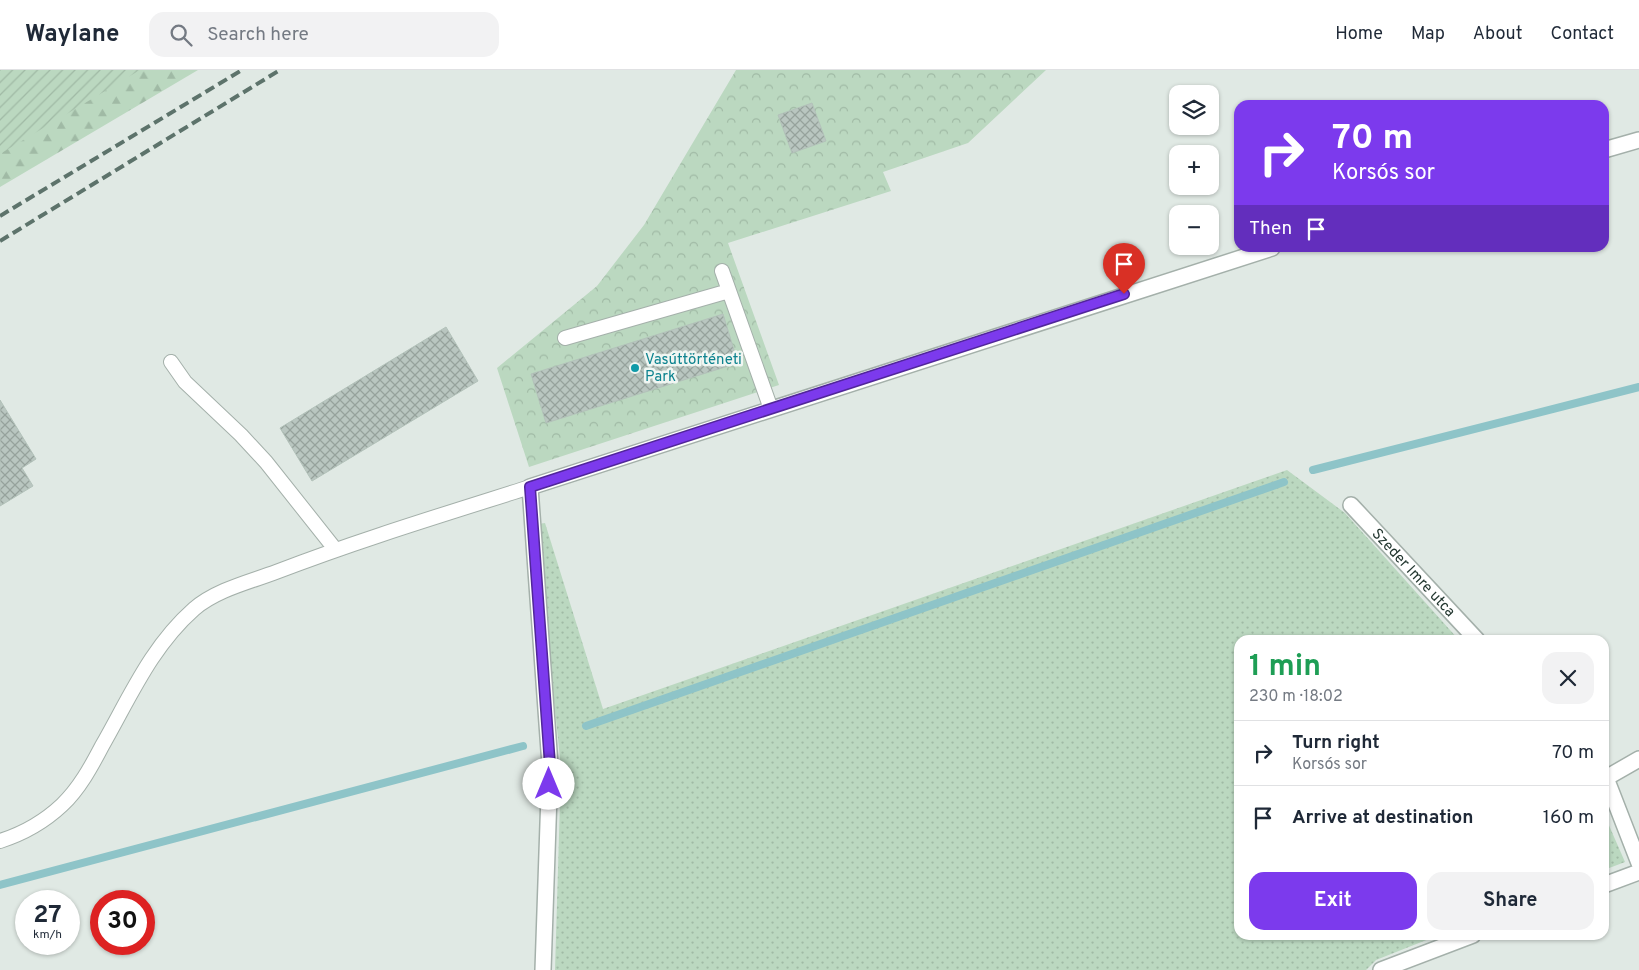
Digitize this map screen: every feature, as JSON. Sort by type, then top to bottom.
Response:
[{"type":"street","points":[[1609,149],[1639,140]]},
{"type":"street","points":[[543,970],[550,765],[530,487],[1259,252]]},
{"type":"street","name":"Szeder Imre utca","points":[[1351,505],[1473,635]]},
{"type":"street","points":[[1609,774],[1639,759]]},
{"type":"street","points":[[1609,786],[1639,863]]},
{"type":"street","points":[[1609,883],[1639,872]]},
{"type":"street","points":[[1381,970],[1460,940]]},
{"type":"lane","points":[[722,271],[771,408]]},
{"type":"lane","points":[[565,338],[729,291]]},
{"type":"lane","points":[[171,362],[185,382],[241,435],[266,462],[335,549]]},
{"type":"lane","points":[[0,841],[32,826],[62,805],[84,780],[140,674],[174,628],[196,607],[219,594],[335,549],[530,487]]},
{"type":"green space","points":[[0,70],[198,70],[0,187]]},
{"type":"green space","points":[[0,70],[140,70],[0,154]]},
{"type":"green space","name":"Vasúttörténeti Park","points":[[736,70],[1046,70],[968,143],[883,172],[891,191],[728,243],[779,385],[529,467],[497,368],[597,286],[644,225]]},
{"type":"green space","points":[[1287,470],[1345,513],[1455,635],[1234,635],[1234,940],[1426,940],[1376,960],[1366,970],[555,970],[561,768],[536,525],[545,523],[603,709]]},
{"type":"green space","points":[[1609,825],[1625,862],[1609,868]]},
{"type":"building","points":[[812,103],[826,141],[792,153],[778,115]]},
{"type":"building","name":"Vasúttörténeti Park","points":[[723,314],[738,363],[546,423],[531,374]]},
{"type":"building","points":[[446,327],[478,381],[312,481],[280,428]]},
{"type":"building","points":[[0,400],[36,459],[22,468],[33,486],[0,506]]},
{"type":"waterway","points":[[1313,470],[1639,387]]},
{"type":"waterway","points":[[586,726],[1284,482]]},
{"type":"waterway","points":[[0,885],[523,746]]},
{"type":"railway","points":[[0,216],[242,70]]},
{"type":"railway","points":[[0,241],[280,70]]},
{"type":"place","name":"Vasúttörténeti Park","points":[[635,368]]},
{"type":"route","points":[[549,784],[550,765],[530,487],[1124,294]]}]
